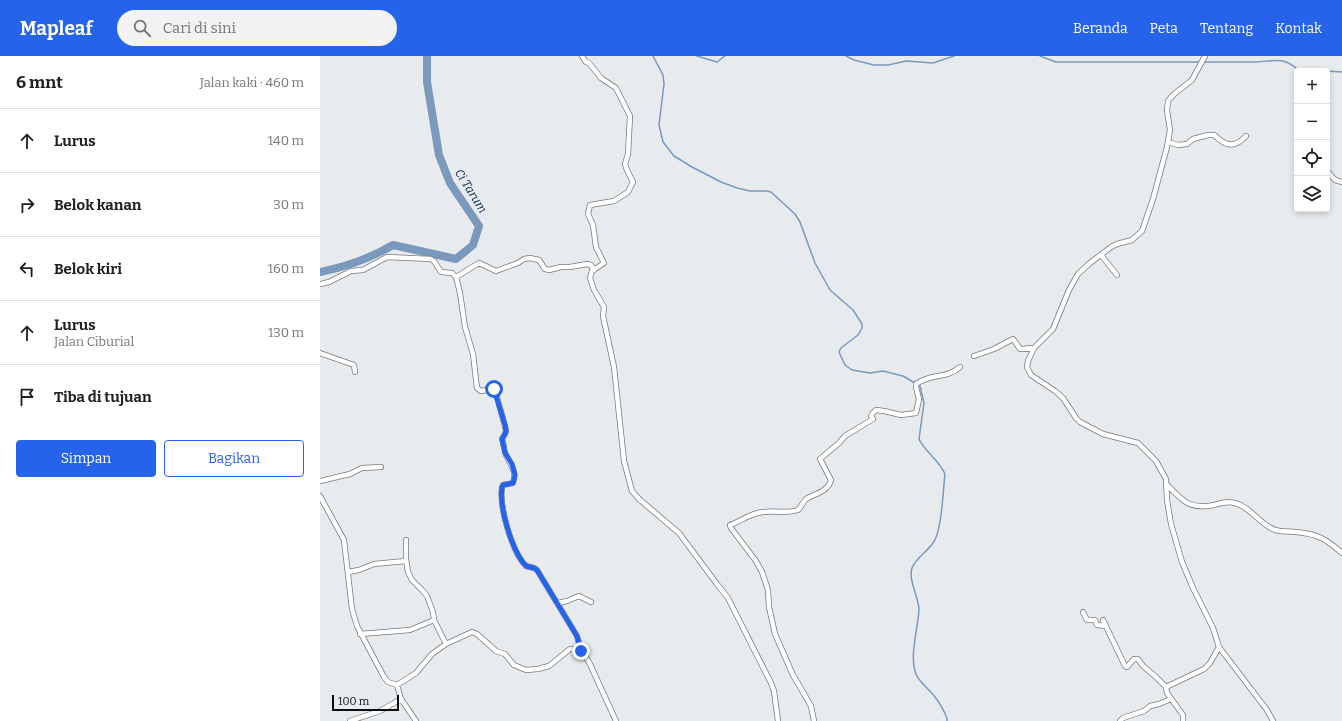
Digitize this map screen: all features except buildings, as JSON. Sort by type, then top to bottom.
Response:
[{"type":"street","points":[[582,56],[601,78],[616,88],[630,114],[631,120],[628,154],[625,164],[633,179],[633,184],[628,192],[614,201],[591,204],[587,211],[592,226],[596,247],[604,263],[594,270],[590,278],[594,291],[604,307],[603,316],[614,367],[622,451],[630,488],[639,499],[679,533],[728,598],[771,683],[774,691],[778,721]]},
{"type":"street","points":[[1204,58],[1192,80],[1174,94],[1168,102],[1167,110],[1170,130],[1168,142],[1153,199],[1142,231],[1132,240],[1115,245],[1090,263],[1078,274],[1069,290],[1053,329],[1034,348],[1027,363],[1027,370],[1029,374],[1059,394],[1077,419],[1103,434],[1138,443],[1160,466],[1165,476],[1171,524],[1182,562],[1213,628],[1219,647],[1274,721]]},
{"type":"street","points":[[1168,142],[1181,145],[1188,143],[1193,139],[1214,135],[1218,140],[1227,145],[1240,142],[1246,136]]},
{"type":"street","points":[[1330,174],[1335,180],[1342,182]]},
{"type":"street","points":[[1101,256],[1117,275]]},
{"type":"street","points":[[320,284],[329,282],[351,271],[362,270],[382,259],[389,257],[431,259],[435,262],[441,272],[452,273],[456,276],[465,327],[473,354],[478,388],[481,391],[495,390],[506,430],[502,439],[505,453],[512,464],[515,475],[513,483],[503,485],[502,487],[501,498],[505,521],[518,556],[526,566],[536,569],[577,636],[581,651],[589,662],[616,721]]},
{"type":"street","points":[[456,276],[479,263],[496,271],[516,264],[526,258],[539,260],[545,269],[549,270],[587,264],[591,265],[594,270]]},
{"type":"street","points":[[974,356],[994,349],[1014,339],[1020,350],[1034,348]]},
{"type":"street","points":[[320,353],[354,365],[355,372]]},
{"type":"street","points":[[814,721],[811,706],[793,675],[775,634],[770,615],[768,590],[762,572],[756,561],[730,528],[730,525],[761,512],[798,510],[805,500],[815,496],[830,484],[831,480],[823,467],[820,458],[839,443],[843,437],[873,419],[871,416],[876,410],[901,415],[915,413],[919,399],[916,384],[926,378],[952,372],[960,367]]},
{"type":"street","points":[[320,481],[350,474],[362,468],[381,467]]},
{"type":"street","points":[[1166,485],[1184,502],[1205,506],[1230,502],[1238,504],[1247,508],[1275,530],[1305,533],[1324,538],[1342,553]]},
{"type":"street","points":[[320,496],[344,540],[353,614],[360,634],[385,679],[389,683],[397,685],[416,673],[432,654],[446,644],[472,632],[477,634],[496,651],[505,654],[514,666],[526,670],[549,666],[570,649],[581,651]]},
{"type":"street","points":[[406,540],[406,561],[408,572],[412,580],[426,596],[433,612],[434,620],[446,644]]},
{"type":"street","points":[[348,572],[359,570],[374,564],[406,561]]},
{"type":"street","points":[[558,603],[579,596],[591,602]]},
{"type":"street","points":[[1083,612],[1088,621],[1095,620],[1097,625],[1106,626]]},
{"type":"street","points":[[360,634],[410,630],[434,620]]},
{"type":"street","points":[[1104,620],[1125,666],[1128,666],[1134,659],[1138,659],[1142,666],[1166,687],[1166,692],[1183,715],[1182,721]]},
{"type":"street","points":[[1166,687],[1204,668],[1210,663],[1219,647]]},
{"type":"street","points":[[397,685],[401,699],[416,721]]},
{"type":"street","points":[[350,721],[380,711],[401,699]]},
{"type":"street","points":[[1120,721],[1123,718],[1144,711],[1150,706],[1171,699]]},
{"type":"waterway","name":"Ci Tarum","points":[[320,272],[358,262],[393,245],[456,259],[473,245],[479,226],[450,183],[439,155],[427,82],[427,56]]},
{"type":"waterway","points":[[653,56],[663,75],[664,84],[659,125],[663,142],[674,156],[721,182],[737,188],[750,191],[771,192],[795,214],[800,222],[815,263],[830,290],[853,310],[862,324],[862,328],[858,335],[841,348],[839,352],[845,365],[852,370],[870,373],[883,371],[903,376],[920,386],[924,403],[919,439],[945,474],[942,510],[936,537],[931,546],[914,564],[911,573],[912,583],[919,605],[913,659],[917,677],[939,702],[946,715],[947,721]]},
{"type":"waterway","points":[[697,56],[717,62],[725,56]]},
{"type":"waterway","points":[[846,56],[854,60],[874,65],[888,65],[906,61],[933,63],[954,56]]},
{"type":"waterway","points":[[1040,56],[1056,62],[1256,62],[1279,60],[1289,63],[1296,68]]},
{"type":"waterway","points":[[1330,71],[1342,72]]},
{"type":"route","points":[[494,389],[505,425],[506,432],[502,439],[505,453],[512,464],[515,476],[512,484],[503,485],[500,495],[507,528],[518,556],[526,566],[537,570],[550,594],[558,603],[577,636],[581,651]]}]
